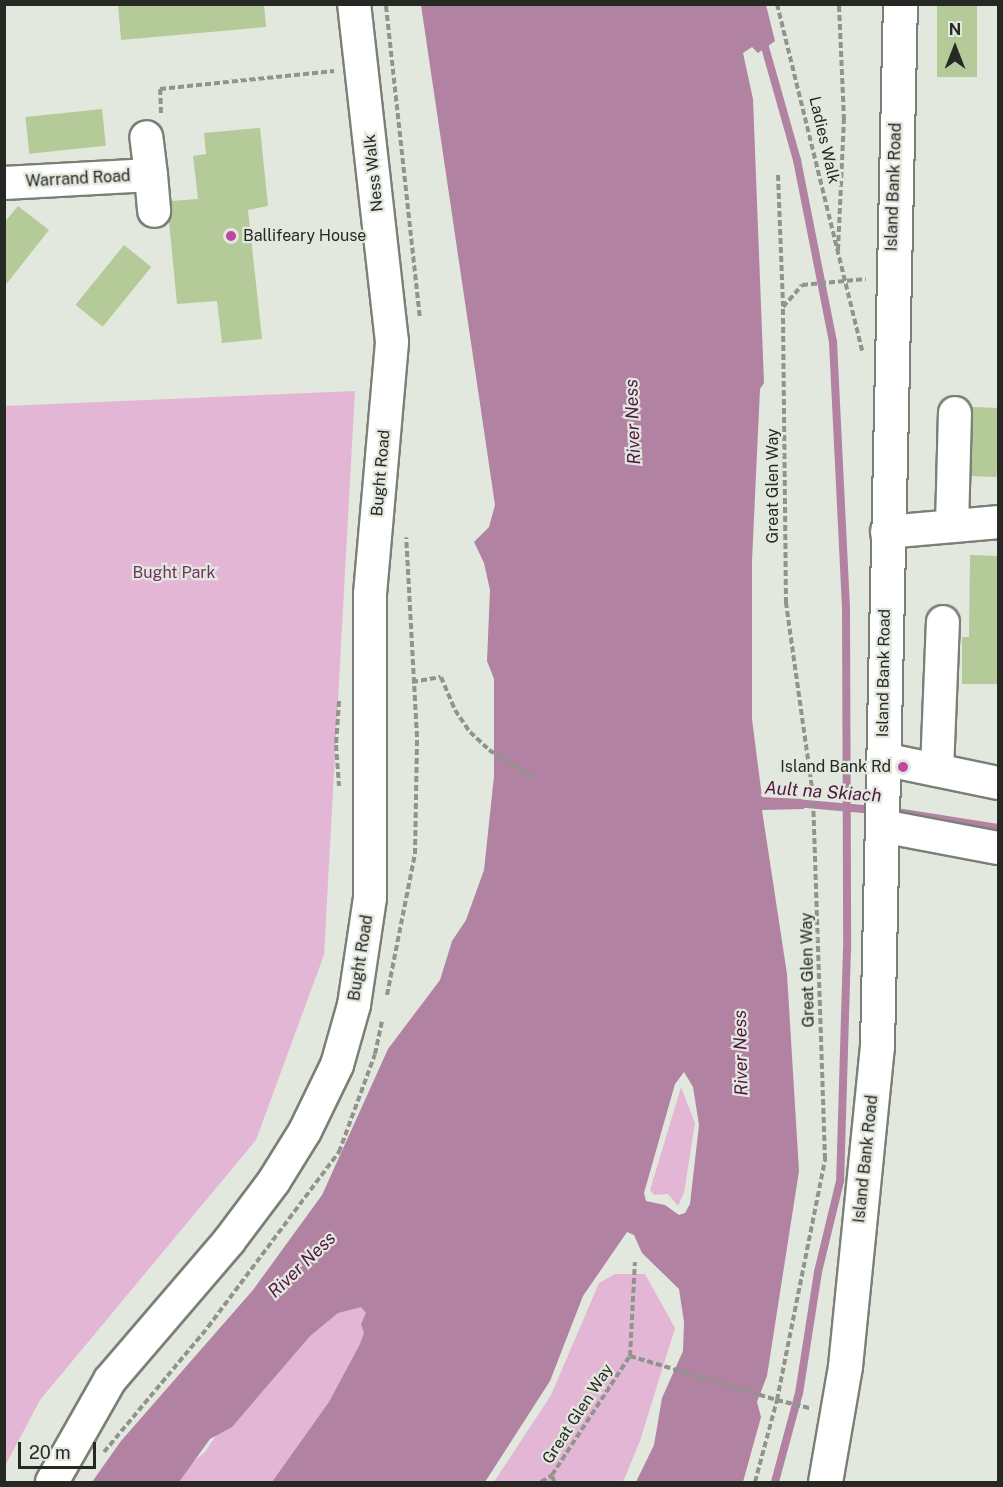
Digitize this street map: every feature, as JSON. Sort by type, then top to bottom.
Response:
[{"type":"main road","name":"Island Bank Road","points":[[825,1482],[845,1366],[877,1046],[900,4]]},
{"type":"street","name":"Ness Walk","points":[[354,4],[392,342]]},
{"type":"street","name":"Warrand Road","points":[[146,137],[154,211]]},
{"type":"street","name":"Warrand Road","points":[[4,183],[151,175]]},
{"type":"street","name":"Bught Road","points":[[52,1482],[110,1380],[230,1241],[274,1181],[305,1131],[337,1065],[354,1005],[370,898],[370,594],[392,342]]},
{"type":"street","points":[[952,526],[956,413]]},
{"type":"street","points":[[887,532],[999,522]]},
{"type":"street","points":[[937,770],[943,622]]},
{"type":"street","points":[[883,759],[999,783]]},
{"type":"street","points":[[882,814],[999,848]]},
{"type":"path","name":"Ladies Walk","points":[[777,4],[846,282],[802,285],[783,307]]},
{"type":"path","points":[[838,255],[844,120],[839,4]]},
{"type":"path","points":[[146,137],[162,129],[160,89],[395,66]]},
{"type":"path","name":"Great Glen Way","points":[[554,1482],[552,1475],[630,1356],[777,1400],[825,1160],[813,795],[786,603],[783,307],[778,175]]},
{"type":"path","points":[[412,682],[441,677],[454,710],[489,750],[534,778]]},
{"type":"path","points":[[339,698],[336,745],[339,791]]},
{"type":"path","points":[[630,1356],[635,1262]]},
{"type":"path","points":[[755,1482],[777,1400],[808,1408]]},
{"type":"path","points":[[542,1482],[552,1475]]},
{"type":"green space","name":"Bught Park","points":[[355,391],[324,955],[256,1140],[40,1400],[5,1466],[5,406]]},
{"type":"green space","points":[[681,1087],[695,1123],[684,1193],[678,1206],[668,1194],[654,1195],[650,1190]]},
{"type":"green space","points":[[615,1274],[645,1274],[675,1328],[640,1441],[623,1482],[494,1482],[551,1395],[599,1283]]},
{"type":"green space","points":[[341,1298],[373,1307],[370,1361],[294,1482],[168,1482],[205,1452],[230,1414]]},
{"type":"water","name":"River Ness","points":[[421,5],[766,5],[775,41],[758,53],[752,47],[743,53],[753,99],[764,383],[760,389],[752,561],[752,719],[762,797],[802,799],[804,809],[762,810],[787,974],[799,1171],[767,1376],[757,1402],[761,1417],[743,1482],[636,1482],[654,1445],[662,1398],[683,1351],[684,1322],[679,1289],[642,1253],[634,1235],[627,1232],[583,1296],[550,1381],[485,1482],[272,1482],[329,1402],[360,1344],[364,1333],[361,1324],[366,1313],[361,1307],[338,1313],[310,1336],[232,1427],[210,1439],[179,1482],[92,1482],[121,1441],[253,1290],[322,1195],[388,1049],[440,980],[452,941],[466,920],[484,870],[494,776],[494,679],[487,661],[490,590],[484,563],[474,542],[489,527],[495,505]],"holes":[[[684,1072],[693,1087],[699,1125],[690,1204],[685,1213],[679,1215],[665,1205],[646,1201],[644,1193],[675,1084]]]},
{"type":"building","points":[[118,4],[264,4],[266,27],[121,40]]},
{"type":"building","points":[[937,4],[977,4],[977,77],[937,77]]},
{"type":"building","points":[[102,109],[106,146],[29,154],[25,117]]},
{"type":"building","name":"Ballifeary House","points":[[260,128],[268,206],[248,210],[262,339],[222,343],[217,301],[177,304],[169,221],[171,201],[198,199],[193,156],[206,154],[204,133]]},
{"type":"building","points":[[18,206],[49,230],[4,287],[4,223]]},
{"type":"building","points":[[124,245],[151,267],[103,327],[76,305]]},
{"type":"building","points":[[972,407],[998,408],[997,477],[970,476]]},
{"type":"building","points":[[970,555],[999,556],[999,684],[962,684],[962,637],[969,637]]},
{"type":"waterway","points":[[763,40],[797,160],[833,342],[846,607],[847,949],[840,1181],[818,1272],[799,1393],[775,1482]]},
{"type":"waterway","name":"Ault na Skiach","points":[[795,803],[875,810]]},
{"type":"waterway","name":"Ault na Skiach","points":[[890,811],[998,828]]},
{"type":"place","name":"Ballifeary House","points":[[231,236]]},
{"type":"place","name":"Island Bank Rd","points":[[903,767]]}]
